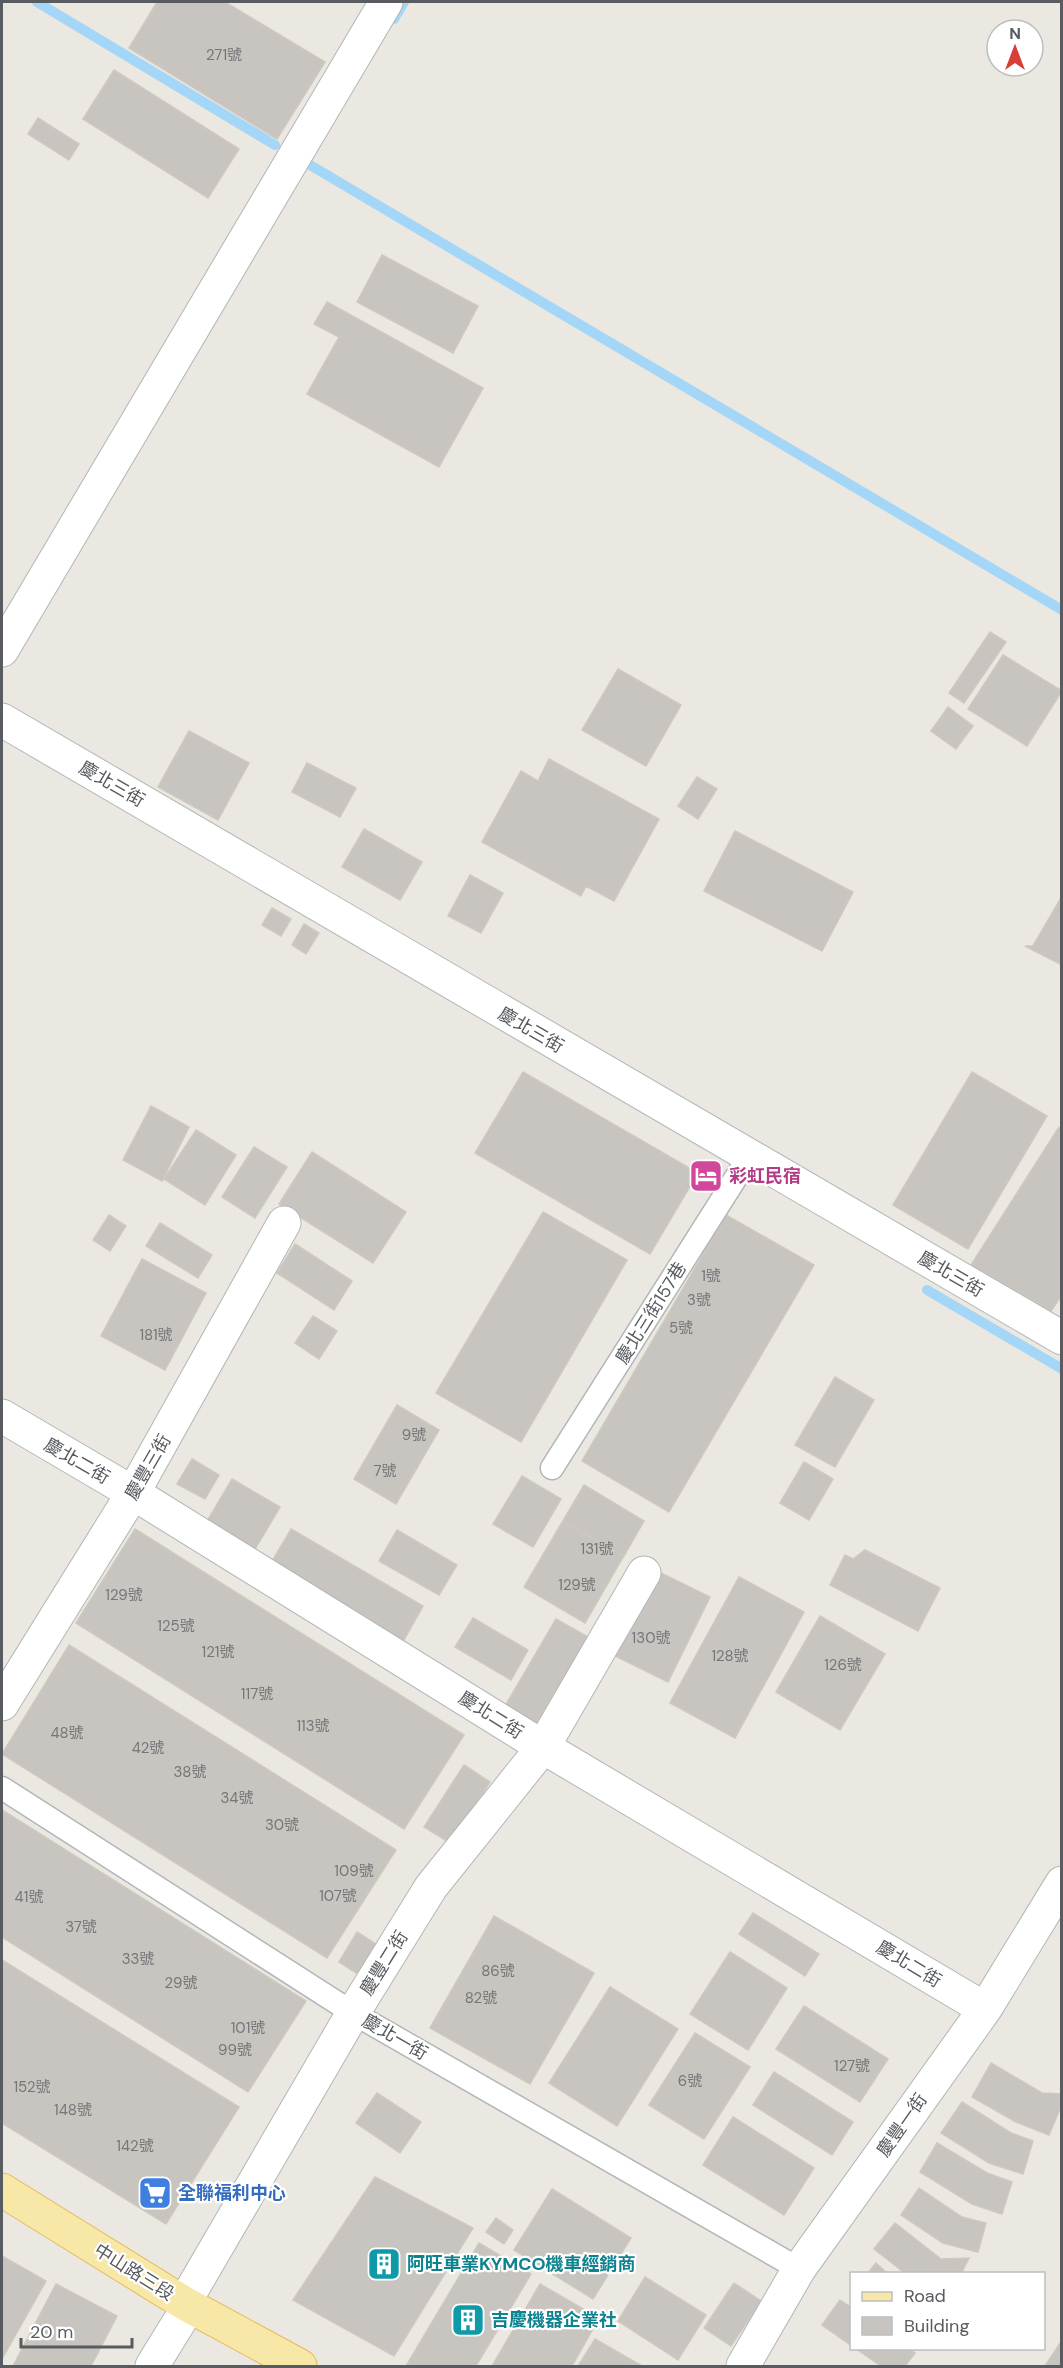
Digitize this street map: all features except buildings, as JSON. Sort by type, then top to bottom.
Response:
[{"type":"main road","name":"中山路三段","points":[[2,2190],[184,2303],[300,2367]]},
{"type":"street","points":[[2,650],[386,2]]},
{"type":"street","name":"慶北三街","points":[[2,720],[1062,1338]]},
{"type":"street","name":"慶豐三街","points":[[2,1704],[133,1493],[284,1223]]},
{"type":"street","name":"慶北二街","points":[[2,1416],[133,1493],[543,1747],[985,2009]]},
{"type":"street","name":"慶豐二街","points":[[152,2367],[189,2306],[184,2303],[353,2013],[431,1887],[543,1747],[644,1573]]},
{"type":"street","name":"慶豐一街","points":[[743,2367],[799,2269],[985,2009],[1062,1883]]},
{"type":"lane","name":"慶北三街157巷","points":[[552,1468],[749,1157]]},
{"type":"lane","name":"慶北一街","points":[[2,1788],[353,2013],[799,2269]]},
{"type":"waterway","points":[[37,2],[275,145]]},
{"type":"waterway","points":[[394,19],[404,2]]},
{"type":"waterway","points":[[305,162],[1062,610]]},
{"type":"waterway","points":[[927,1290],[1062,1369]]},
{"type":"place","name":"彩虹民宿","points":[[706,1176]]},
{"type":"place","name":"全聯福利中心","points":[[155,2193]]},
{"type":"place","name":"阿旺車業KYMCO機車經銷商","points":[[384,2264]]},
{"type":"place","name":"吉慶機器企業社","points":[[468,2320]]}]
